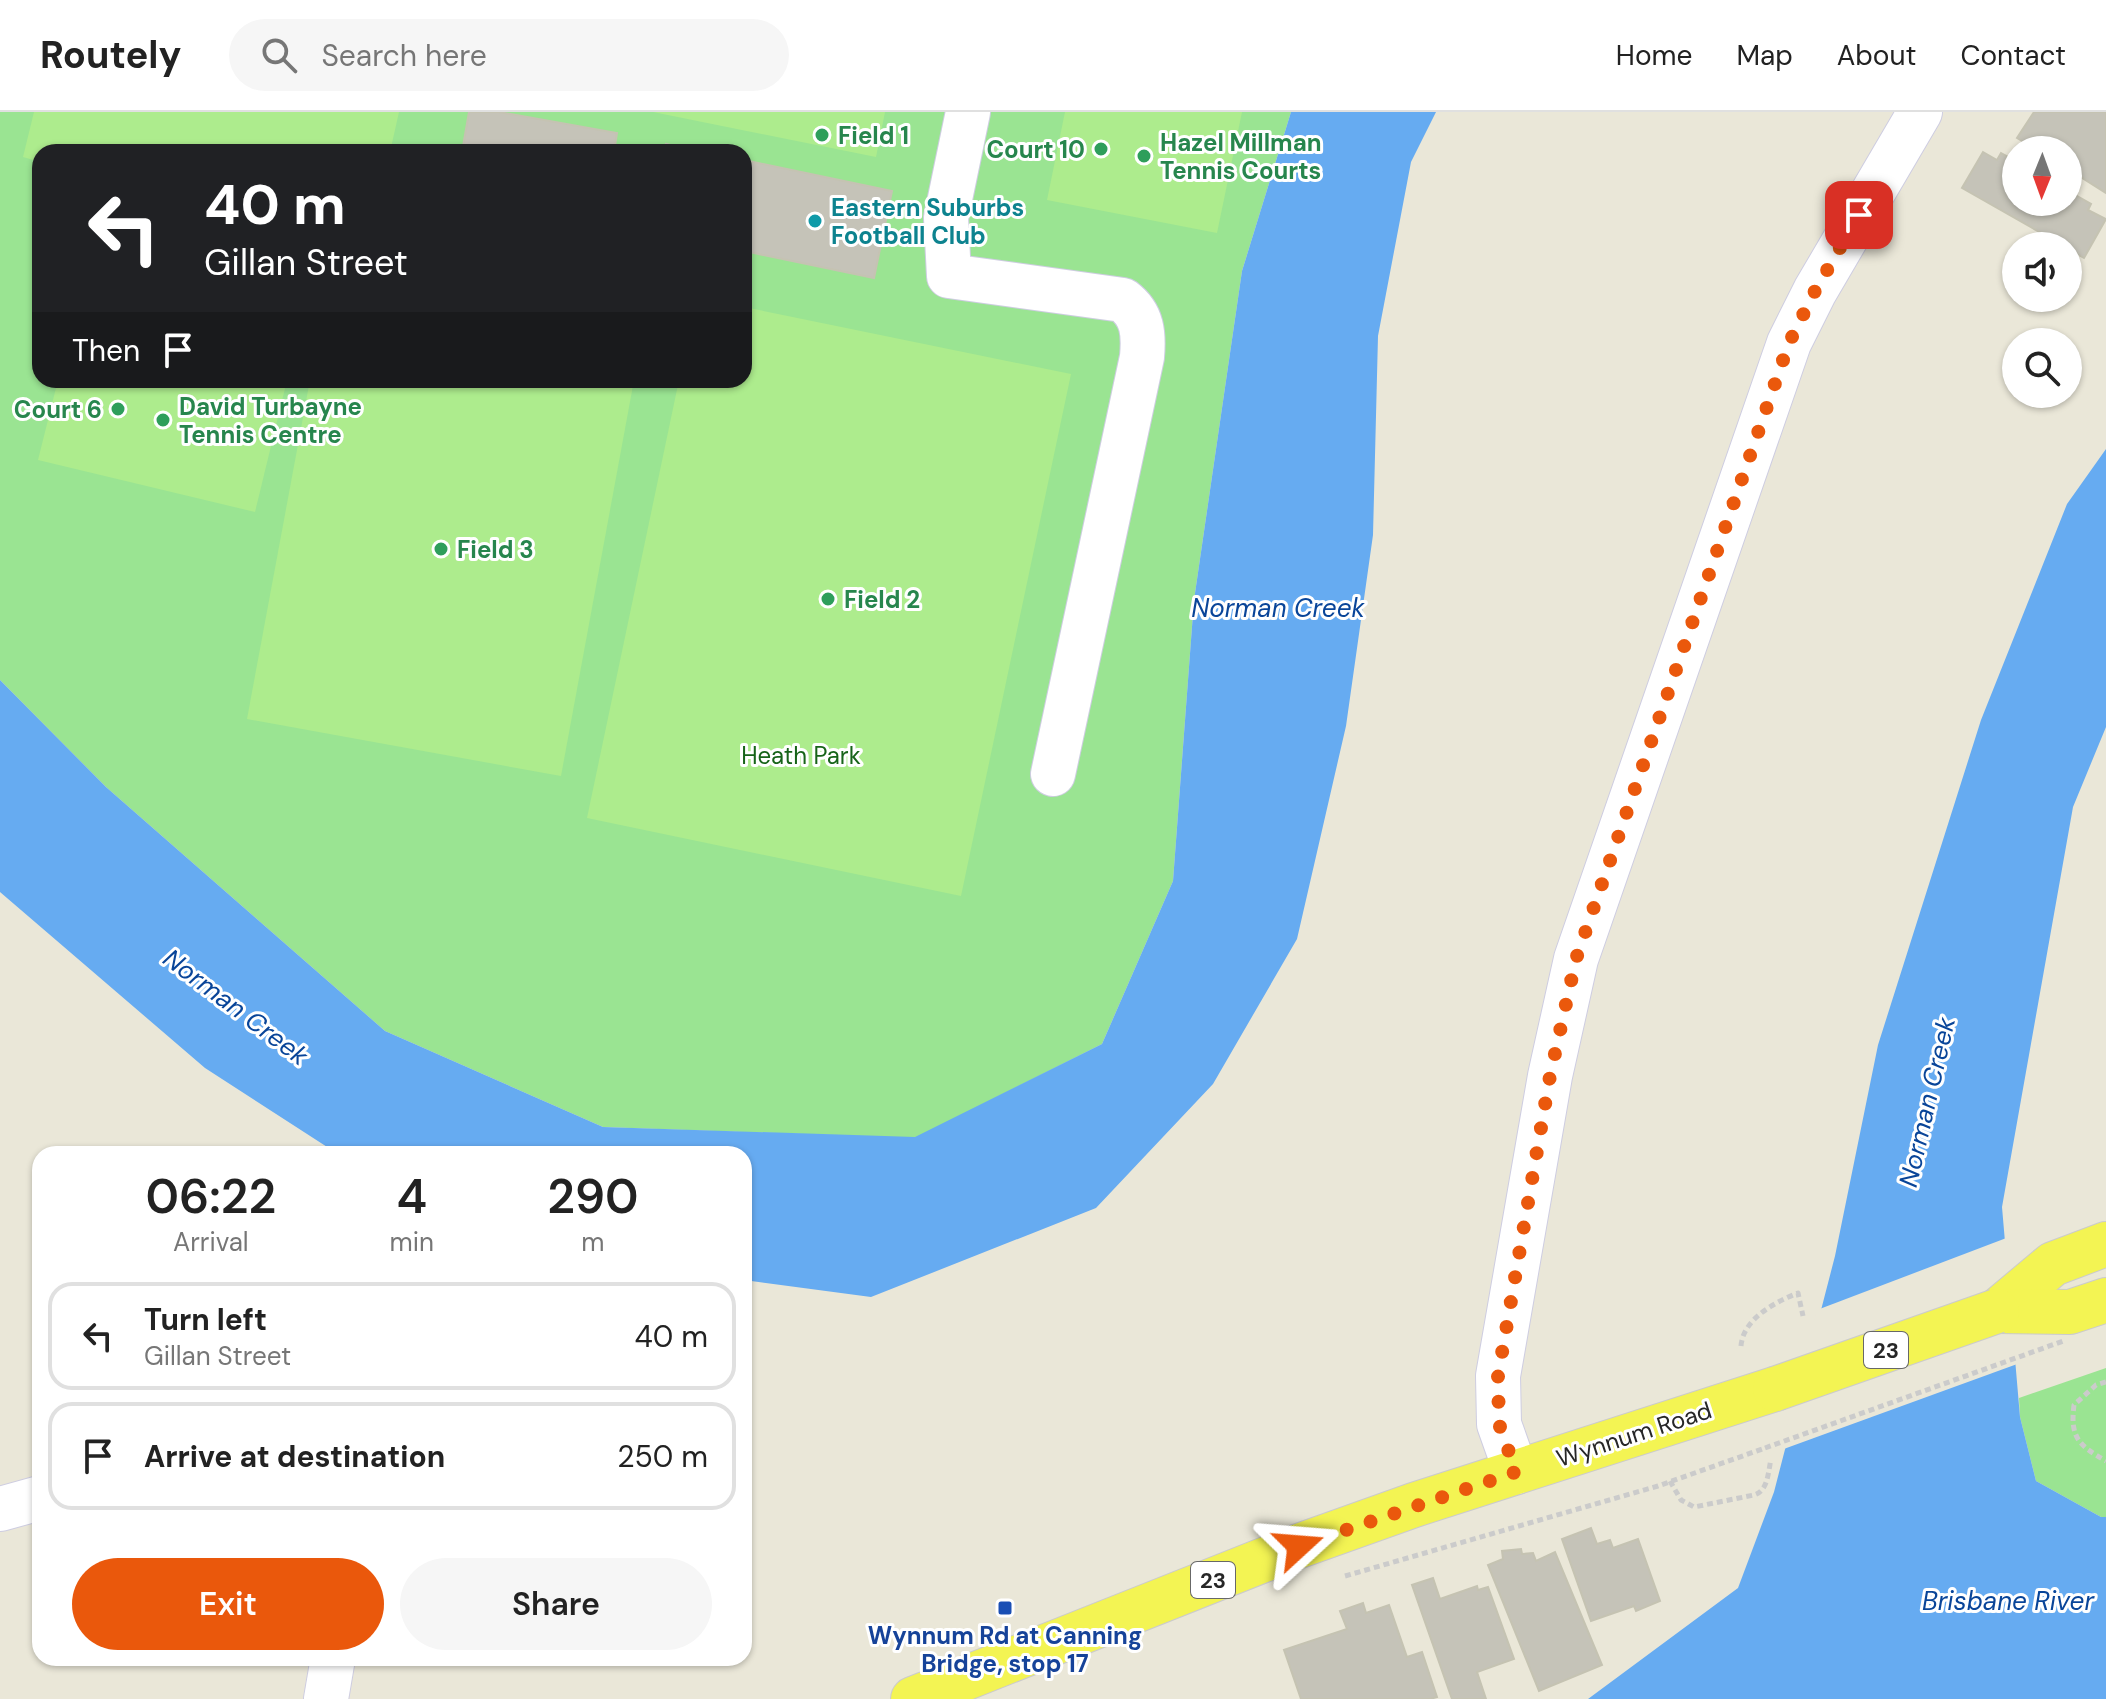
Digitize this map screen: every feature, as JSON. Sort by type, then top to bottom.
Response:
[{"type":"main road","name":"23","points":[[1997,1311],[2053,1264],[2093,1249]]},
{"type":"main road","name":"Wynnum Road","points":[[913,1699],[1299,1546],[1775,1389],[1997,1311]]},
{"type":"main road","name":"23","points":[[1997,1311],[2081,1317]]},
{"type":"street","points":[[968,112],[946,218],[949,276],[1123,300],[1133,308],[1144,334],[1142,357],[1053,774]]},
{"type":"street","points":[[1516,1472],[1499,1424],[1498,1376],[1550,1076],[1583,934],[1793,333],[1920,112]]},
{"type":"street","points":[[0,1509],[32,1500]]},
{"type":"street","points":[[326,1699],[332,1666]]},
{"type":"path","points":[[1741,1346],[1742,1336],[1750,1323],[1778,1301],[1798,1293],[1803,1316]]},
{"type":"path","points":[[1337,1578],[1670,1481],[1765,1448],[2081,1317]]},
{"type":"path","points":[[2106,1382],[2096,1385],[2074,1405],[2071,1426],[2081,1444],[2106,1461]]},
{"type":"path","points":[[1670,1481],[1681,1500],[1694,1507],[1754,1495],[1764,1488],[1771,1459]]},
{"type":"green space","name":"Heath Park","points":[[0,112],[1291,112],[1242,271],[1194,600],[1173,881],[1102,1044],[915,1138],[603,1127],[385,1031],[106,787],[0,680]]},
{"type":"green space","points":[[34,112],[399,112],[392,144],[32,144],[32,160],[23,157]]},
{"type":"green space","name":"Field 1","points":[[653,112],[885,112],[876,157]]},
{"type":"green space","name":"Hazel Millman Tennis Courts","points":[[1065,112],[1242,112],[1217,233],[1047,200]]},
{"type":"green space","name":"Field 2","points":[[752,309],[1071,374],[961,896],[587,818],[677,388],[752,388]]},
{"type":"green space","name":"David Turbayne Tennis Centre","points":[[56,388],[285,388],[255,512],[38,460]]},
{"type":"green space","name":"Field 3","points":[[309,388],[633,388],[561,776],[247,719]]},
{"type":"green space","points":[[2106,1368],[2106,1517],[2101,1517],[2036,1481],[2020,1417],[2019,1398]]},
{"type":"water","name":"Norman Creek","points":[[1291,112],[1436,112],[1411,162],[1378,336],[1373,535],[1346,726],[1297,939],[1213,1084],[1096,1208],[871,1297],[752,1281],[752,1146],[326,1146],[205,1068],[0,892],[0,680],[106,787],[385,1031],[603,1127],[915,1137],[1102,1044],[1173,881],[1194,600],[1242,271]]},
{"type":"water","name":"Norman Creek","points":[[2106,449],[2106,727],[2073,807],[2002,1207],[2020,1417],[2036,1481],[2106,1517],[2106,1699],[1588,1699],[1738,1588],[1774,1492],[1835,1256],[1878,1045],[1981,720],[2067,504]]},
{"type":"pier","points":[[2009,1237],[2020,1363],[1781,1450],[1817,1310]]},
{"type":"building","points":[[469,112],[499,112],[617,133],[615,144],[463,144]]},
{"type":"building","points":[[2034,112],[2106,112],[2106,193],[2082,178],[2082,136],[2018,136]]},
{"type":"building","points":[[1983,152],[1997,160],[2002,154],[2002,211],[1962,188]]},
{"type":"building","name":"Eastern Suburbs Football Club","points":[[752,162],[892,191],[874,278],[752,253]]},
{"type":"building","points":[[2082,199],[2091,204],[2088,210],[2106,219],[2084,258],[2082,232],[2039,232],[2011,216],[2082,216]]},
{"type":"building","points":[[1591,1528],[1597,1544],[1610,1540],[1613,1548],[1638,1539],[1660,1601],[1636,1611],[1634,1606],[1591,1621],[1562,1539]]},
{"type":"building","points":[[1521,1549],[1522,1554],[1533,1553],[1536,1561],[1555,1552],[1602,1665],[1539,1691],[1488,1565],[1503,1559],[1502,1551]]},
{"type":"building","points":[[1433,1578],[1440,1599],[1477,1586],[1478,1590],[1488,1587],[1514,1659],[1477,1672],[1486,1699],[1452,1699],[1412,1585]]},
{"type":"building","points":[[1363,1603],[1366,1613],[1389,1605],[1407,1657],[1422,1652],[1437,1697],[1301,1699],[1284,1650],[1347,1629],[1340,1611]]},
{"type":"place","name":"Field 1","points":[[822,135]]},
{"type":"place","name":"Court 10","points":[[1101,149]]},
{"type":"place","name":"Hazel Millman Tennis Courts","points":[[1144,156]]},
{"type":"place","name":"Eastern Suburbs Football Club","points":[[815,221]]},
{"type":"place","name":"Court 6","points":[[118,409]]},
{"type":"place","name":"David Turbayne Tennis Centre","points":[[163,420]]},
{"type":"place","name":"Field 3","points":[[441,549]]},
{"type":"place","name":"Field 2","points":[[828,599]]},
{"type":"place","name":"Wynnum Rd at Canning Bridge, stop 17","points":[[1005,1608]]},
{"type":"route","points":[[1299,1546],[1516,1472],[1499,1424],[1498,1376],[1550,1076],[1576,959],[1789,343],[1859,215]]},
{"type":"water label","name":"Brisbane River","points":[[2008,1601]]}]
